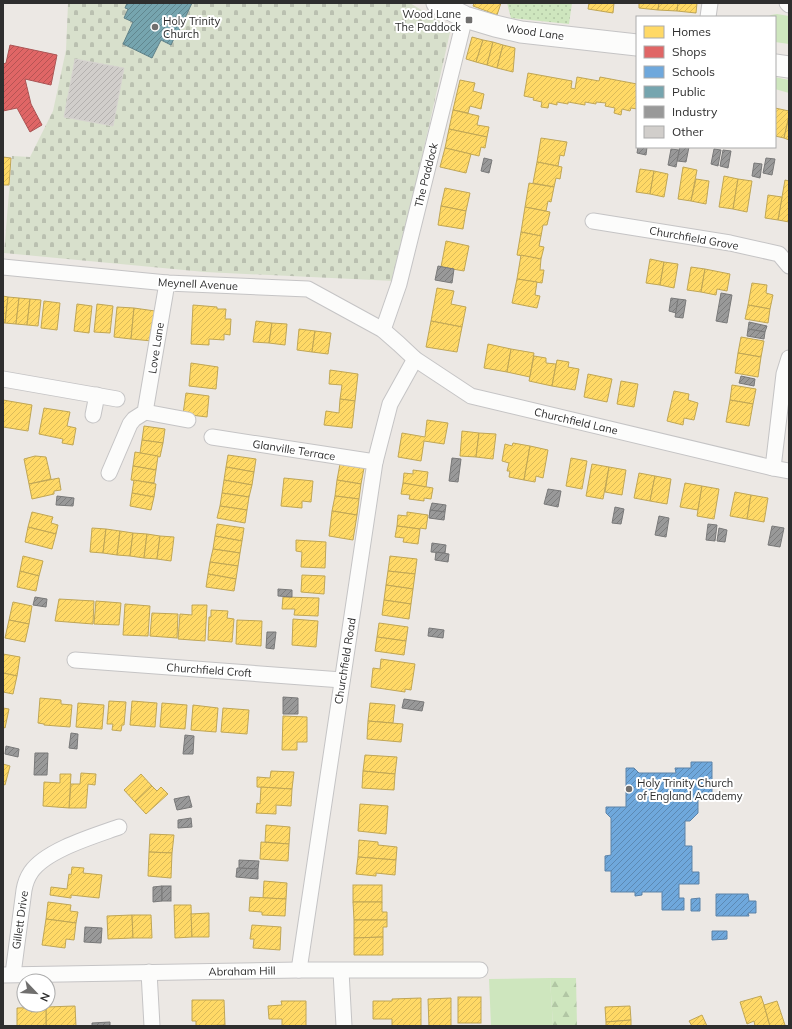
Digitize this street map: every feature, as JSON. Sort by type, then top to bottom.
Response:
[{"type":"street","name":"Wood Lane","points":[[437,3],[464,18],[521,32],[636,45]]},
{"type":"street","points":[[708,16],[710,3]]},
{"type":"street","name":"The Paddock","points":[[383,330],[399,284],[464,18]]},
{"type":"street","points":[[776,64],[789,67]]},
{"type":"street","name":"Churchfield Grove","points":[[593,220],[730,243],[779,254],[789,266]]},
{"type":"street","name":"Meynell Avenue","points":[[3,267],[167,283],[308,289],[383,330]]},
{"type":"street","name":"Love Lane","points":[[145,412],[167,283]]},
{"type":"street","name":"Churchfield Lane","points":[[383,330],[415,359],[471,396],[789,471]]},
{"type":"street","points":[[773,468],[784,374],[789,358]]},
{"type":"street","name":"Churchfield Road","points":[[299,970],[375,462],[390,404],[415,359]]},
{"type":"street","points":[[3,379],[117,399]]},
{"type":"street","points":[[93,415],[97,395]]},
{"type":"street","points":[[109,473],[130,424],[134,419],[145,412],[188,420]]},
{"type":"street","name":"Glanville Terrace","points":[[212,437],[375,462]]},
{"type":"street","name":"Churchfield Croft","points":[[75,660],[342,680]]},
{"type":"street","name":"Gillett Drive","points":[[8,974],[24,890],[31,871],[40,862],[52,854],[119,827]]},
{"type":"street","name":"Abraham Hill","points":[[8,974],[299,970],[480,970]]},
{"type":"street","points":[[341,971],[344,1026]]},
{"type":"street","points":[[150,972],[152,1026]]},
{"type":"green space","points":[[65,3],[410,3],[451,28],[394,281],[205,272],[4,253],[12,156],[30,157],[53,111],[66,50],[68,4]]},
{"type":"green space","points":[[507,3],[572,3],[569,24],[511,18]]},
{"type":"green space","points":[[777,14],[789,16],[789,44],[776,42],[776,16],[770,16]]},
{"type":"green space","points":[[776,77],[789,80],[789,93],[776,89]]},
{"type":"green space","points":[[550,978],[553,1026],[491,1026],[489,979]]},
{"type":"green space","points":[[550,978],[576,978],[577,1026],[553,1026]]},
{"type":"building: Homes","points":[[474,3],[501,3],[497,15],[473,6]]},
{"type":"building: Homes","points":[[589,3],[614,3],[613,13],[588,9]]},
{"type":"building: Homes","points":[[639,3],[659,3],[658,10],[639,8]]},
{"type":"building: Homes","points":[[659,3],[678,3],[677,11],[658,10]]},
{"type":"building: Homes","points":[[678,3],[697,3],[696,13],[677,11]]},
{"type":"building: Homes","points":[[472,37],[483,40],[476,62],[466,59]]},
{"type":"building: Homes","points":[[483,40],[493,42],[487,65],[476,62]]},
{"type":"building: Homes","points":[[493,42],[503,45],[497,68],[487,65]]},
{"type":"building: Homes","points":[[503,45],[515,48],[513,72],[497,68]]},
{"type":"building: Homes","points":[[528,73],[572,81],[571,88],[575,89],[577,77],[599,81],[600,77],[636,84],[636,109],[631,108],[630,111],[622,109],[621,115],[614,113],[615,108],[605,106],[606,103],[596,102],[596,104],[585,102],[585,105],[568,102],[568,104],[557,102],[557,105],[549,103],[548,108],[541,107],[542,102],[533,100],[534,98],[524,96]]},
{"type":"building: Homes","points":[[460,80],[475,83],[473,91],[484,94],[481,109],[470,106],[468,113],[453,110]]},
{"type":"building: Homes","points":[[776,108],[789,111],[784,138],[776,136]]},
{"type":"building: Homes","points":[[453,110],[479,116],[477,125],[489,127],[487,137],[449,129]]},
{"type":"building: Homes","points":[[789,116],[789,140],[784,138]]},
{"type":"building: Homes","points":[[449,129],[487,137],[485,148],[481,147],[479,156],[445,148]]},
{"type":"building: Homes","points":[[541,138],[567,142],[564,156],[560,155],[558,166],[537,162]]},
{"type":"building: Homes","points":[[445,148],[471,154],[466,173],[440,167]]},
{"type":"building: Homes","points":[[3,157],[11,158],[9,185],[3,185]]},
{"type":"building: Homes","points":[[537,162],[562,167],[560,179],[556,178],[554,187],[533,183]]},
{"type":"building: Homes","points":[[683,167],[697,170],[691,201],[678,199]]},
{"type":"building: Homes","points":[[640,169],[654,171],[650,194],[636,192]]},
{"type":"building: Homes","points":[[654,171],[668,174],[664,197],[650,194]]},
{"type":"building: Homes","points":[[724,176],[738,179],[733,209],[719,207]]},
{"type":"building: Homes","points":[[696,179],[709,181],[706,204],[691,201]]},
{"type":"building: Homes","points":[[738,179],[752,181],[747,212],[733,209]]},
{"type":"building: Homes","points":[[785,180],[789,181],[789,222],[778,220]]},
{"type":"building: Homes","points":[[529,183],[554,187],[551,202],[548,201],[546,211],[525,207]]},
{"type":"building: Homes","points":[[445,188],[470,193],[466,211],[441,206]]},
{"type":"building: Homes","points":[[768,195],[782,197],[778,220],[765,218]]},
{"type":"building: Homes","points":[[441,206],[466,211],[463,229],[438,225]]},
{"type":"building: Homes","points":[[525,207],[550,212],[547,225],[543,225],[541,236],[521,232]]},
{"type":"building: Homes","points":[[521,232],[541,236],[539,246],[544,247],[541,259],[517,255]]},
{"type":"building: Homes","points":[[446,241],[469,246],[464,271],[441,267]]},
{"type":"building: Homes","points":[[521,255],[541,259],[540,270],[544,270],[542,283],[517,279]]},
{"type":"building: Homes","points":[[650,259],[664,262],[660,285],[646,283]]},
{"type":"building: Homes","points":[[664,262],[678,264],[674,288],[660,285]]},
{"type":"building: Homes","points":[[691,267],[705,269],[701,292],[687,290]]},
{"type":"building: Homes","points":[[705,269],[730,274],[727,291],[717,289],[716,295],[701,292]]},
{"type":"building: Homes","points":[[517,279],[537,282],[535,295],[540,296],[537,308],[512,303]]},
{"type":"building: Homes","points":[[752,283],[767,285],[766,293],[773,295],[770,309],[748,305]]},
{"type":"building: Homes","points":[[437,288],[454,291],[451,304],[466,307],[462,327],[431,321]]},
{"type":"building: Homes","points":[[3,296],[8,297],[5,323],[3,323]]},
{"type":"building: Homes","points":[[8,297],[19,298],[16,324],[5,323]]},
{"type":"building: Homes","points":[[19,298],[30,299],[27,325],[16,324]]},
{"type":"building: Homes","points":[[30,299],[41,300],[38,326],[27,325]]},
{"type":"building: Homes","points":[[44,301],[60,303],[57,330],[41,328]]},
{"type":"building: Homes","points":[[77,304],[92,306],[89,333],[74,331]]},
{"type":"building: Homes","points":[[97,304],[113,306],[110,333],[94,332]]},
{"type":"building: Homes","points":[[193,305],[226,309],[225,319],[231,319],[230,335],[224,334],[224,340],[209,339],[209,345],[191,344]]},
{"type":"building: Homes","points":[[748,305],[770,309],[768,323],[745,319]]},
{"type":"building: Homes","points":[[117,307],[134,308],[131,339],[114,337]]},
{"type":"building: Homes","points":[[134,308],[155,311],[152,341],[131,339]]},
{"type":"building: Homes","points":[[256,321],[272,323],[269,343],[253,342]]},
{"type":"building: Homes","points":[[431,321],[462,327],[457,352],[426,347]]},
{"type":"building: Homes","points":[[272,323],[287,324],[285,345],[269,343]]},
{"type":"building: Homes","points":[[299,329],[315,331],[312,352],[297,350]]},
{"type":"building: Homes","points":[[315,331],[331,333],[328,354],[312,352]]},
{"type":"building: Homes","points":[[741,337],[764,341],[761,357],[738,353]]},
{"type":"building: Homes","points":[[488,344],[511,349],[507,372],[484,368]]},
{"type":"building: Homes","points":[[511,349],[534,353],[530,377],[507,372]]},
{"type":"building: Homes","points":[[738,353],[761,357],[758,377],[735,373]]},
{"type":"building: Homes","points":[[534,356],[546,358],[546,363],[556,364],[552,386],[529,381]]},
{"type":"building: Homes","points":[[557,360],[569,362],[568,367],[579,369],[575,390],[552,386]]},
{"type":"building: Homes","points":[[191,363],[218,367],[216,389],[189,386]]},
{"type":"building: Homes","points":[[330,370],[358,374],[355,401],[340,399],[342,385],[329,384]]},
{"type":"building: Homes","points":[[588,374],[612,379],[607,402],[584,397]]},
{"type":"building: Homes","points":[[621,381],[638,384],[634,407],[617,404]]},
{"type":"building: Homes","points":[[732,385],[756,389],[753,404],[730,400]]},
{"type":"building: Homes","points":[[674,391],[689,394],[688,400],[698,403],[694,420],[684,418],[683,425],[667,421]]},
{"type":"building: Homes","points":[[186,393],[209,396],[207,417],[183,414]]},
{"type":"building: Homes","points":[[340,399],[355,401],[352,428],[324,425],[326,411],[339,413]]},
{"type":"building: Homes","points":[[3,400],[32,405],[28,431],[3,427]]},
{"type":"building: Homes","points":[[730,400],[753,404],[749,426],[726,422]]},
{"type":"building: Homes","points":[[44,408],[70,412],[67,426],[76,428],[73,445],[62,443],[63,439],[39,434]]},
{"type":"building: Homes","points":[[427,420],[448,423],[444,444],[424,441],[421,461],[398,457],[402,433],[425,437]]},
{"type":"building: Homes","points":[[144,426],[165,429],[163,443],[142,440]]},
{"type":"building: Homes","points":[[462,431],[479,433],[476,457],[460,456]]},
{"type":"building: Homes","points":[[479,433],[496,434],[493,459],[476,457]]},
{"type":"building: Homes","points":[[142,440],[163,443],[160,457],[140,453]]},
{"type":"building: Homes","points":[[513,443],[530,446],[524,480],[509,477],[510,471],[507,471],[509,463],[502,461],[505,444],[512,446]]},
{"type":"building: Homes","points":[[530,446],[548,450],[543,478],[536,476],[535,482],[524,480]]},
{"type":"building: Homes","points":[[135,452],[158,456],[156,470],[133,466]]},
{"type":"building: Homes","points":[[228,455],[256,459],[254,472],[226,467]]},
{"type":"building: Homes","points":[[35,456],[46,457],[51,479],[29,484],[24,459]]},
{"type":"building: Homes","points":[[571,458],[587,461],[582,489],[566,486]]},
{"type":"building: Homes","points":[[340,464],[364,468],[361,484],[337,480]]},
{"type":"building: Homes","points":[[592,464],[609,467],[603,499],[586,496]]},
{"type":"building: Homes","points":[[133,466],[156,470],[154,483],[131,480]]},
{"type":"building: Homes","points":[[226,467],[254,472],[252,485],[224,480]]},
{"type":"building: Homes","points":[[609,467],[626,470],[622,495],[605,492]]},
{"type":"building: Homes","points":[[413,470],[428,472],[426,487],[403,483],[404,473],[413,474]]},
{"type":"building: Homes","points":[[639,473],[655,476],[650,501],[634,498]]},
{"type":"building: Homes","points":[[655,476],[671,479],[667,504],[650,501]]},
{"type":"building: Homes","points":[[59,478],[61,490],[54,491],[54,494],[32,499],[29,484]]},
{"type":"building: Homes","points":[[284,478],[313,481],[311,502],[302,501],[302,508],[281,506]]},
{"type":"building: Homes","points":[[134,480],[156,484],[154,497],[132,493]]},
{"type":"building: Homes","points":[[224,480],[252,485],[249,497],[222,493]]},
{"type":"building: Homes","points":[[337,480],[361,484],[359,499],[335,496]]},
{"type":"building: Homes","points":[[403,483],[433,488],[431,499],[424,498],[424,501],[409,499],[410,495],[401,494]]},
{"type":"building: Homes","points":[[685,483],[702,486],[698,510],[680,507]]},
{"type":"building: Homes","points":[[702,486],[719,489],[714,519],[697,516]]},
{"type":"building: Homes","points":[[735,492],[751,495],[747,519],[730,516]]},
{"type":"building: Homes","points":[[132,493],[154,497],[151,510],[130,506]]},
{"type":"building: Homes","points":[[222,493],[249,497],[247,510],[220,506]]},
{"type":"building: Homes","points":[[751,495],[768,498],[764,522],[747,519]]},
{"type":"building: Homes","points":[[335,496],[359,499],[357,515],[332,511]]},
{"type":"building: Homes","points":[[220,506],[247,510],[245,523],[217,518]]},
{"type":"building: Homes","points":[[332,511],[357,515],[353,540],[329,536]]},
{"type":"building: Homes","points":[[32,512],[53,517],[51,523],[58,525],[56,534],[28,527]]},
{"type":"building: Homes","points":[[407,512],[428,515],[426,529],[397,526],[398,515],[407,516]]},
{"type":"building: Homes","points":[[217,524],[244,528],[242,541],[215,536]]},
{"type":"building: Homes","points":[[397,526],[420,529],[418,544],[403,542],[404,538],[395,537]]},
{"type":"building: Homes","points":[[28,527],[56,534],[52,549],[25,542]]},
{"type":"building: Homes","points":[[92,528],[106,529],[103,553],[90,552]]},
{"type":"building: Homes","points":[[106,529],[120,531],[117,555],[103,553]]},
{"type":"building: Homes","points":[[120,531],[133,533],[130,556],[117,555]]},
{"type":"building: Homes","points":[[133,533],[147,534],[144,558],[130,556]]},
{"type":"building: Homes","points":[[147,534],[160,536],[157,559],[144,558]]},
{"type":"building: Homes","points":[[160,536],[174,537],[171,561],[157,559]]},
{"type":"building: Homes","points":[[215,536],[242,541],[240,553],[213,549]]},
{"type":"building: Homes","points":[[296,540],[326,542],[325,568],[301,567],[302,552],[296,551]]},
{"type":"building: Homes","points":[[213,549],[240,553],[238,566],[210,562]]},
{"type":"building: Homes","points":[[23,556],[43,561],[39,576],[20,571]]},
{"type":"building: Homes","points":[[390,556],[417,559],[415,574],[388,571]]},
{"type":"building: Homes","points":[[210,562],[238,566],[236,579],[208,574]]},
{"type":"building: Homes","points":[[20,571],[39,576],[36,591],[17,587]]},
{"type":"building: Homes","points":[[388,571],[415,574],[413,589],[386,585]]},
{"type":"building: Homes","points":[[208,574],[236,579],[234,591],[206,587]]},
{"type":"building: Homes","points":[[302,575],[325,576],[324,594],[301,592]]},
{"type":"building: Homes","points":[[386,585],[413,589],[411,604],[384,600]]},
{"type":"building: Homes","points":[[283,597],[319,598],[318,616],[294,615],[295,609],[282,609]]},
{"type":"building: Homes","points":[[59,599],[94,601],[93,624],[55,621]]},
{"type":"building: Homes","points":[[384,600],[411,604],[409,619],[382,615]]},
{"type":"building: Homes","points":[[96,601],[121,603],[119,625],[94,624]]},
{"type":"building: Homes","points":[[13,602],[32,606],[29,624],[9,620]]},
{"type":"building: Homes","points":[[125,604],[150,606],[148,636],[123,635]]},
{"type":"building: Homes","points":[[192,605],[207,605],[205,641],[178,639],[180,614],[192,615]]},
{"type":"building: Homes","points":[[211,610],[228,611],[227,618],[234,619],[232,642],[208,640],[209,617],[211,617]]},
{"type":"building: Homes","points":[[152,613],[178,614],[177,638],[150,636]]},
{"type":"building: Homes","points":[[293,619],[318,621],[316,647],[292,645]]},
{"type":"building: Homes","points":[[9,620],[29,624],[25,642],[5,638]]},
{"type":"building: Homes","points":[[237,620],[262,621],[261,646],[236,644]]},
{"type":"building: Homes","points":[[379,623],[408,627],[406,641],[377,637]]},
{"type":"building: Homes","points":[[377,637],[406,641],[404,655],[375,651]]},
{"type":"building: Homes","points":[[3,654],[20,657],[17,676],[3,673]]},
{"type":"building: Homes","points":[[381,659],[415,664],[411,690],[405,689],[405,692],[371,687],[373,668],[380,669]]},
{"type":"building: Homes","points":[[3,673],[17,676],[13,694],[3,692]]},
{"type":"building: Homes","points":[[40,698],[61,700],[61,704],[72,705],[70,727],[44,725],[38,723]]},
{"type":"building: Homes","points":[[109,701],[126,702],[124,725],[122,725],[121,731],[112,730],[113,724],[107,724]]},
{"type":"building: Homes","points":[[132,701],[157,703],[155,727],[130,725]]},
{"type":"building: Homes","points":[[78,703],[104,705],[102,729],[76,727]]},
{"type":"building: Homes","points":[[162,703],[187,705],[185,729],[160,727]]},
{"type":"building: Homes","points":[[370,703],[395,705],[393,723],[368,721]]},
{"type":"building: Homes","points":[[193,705],[218,708],[216,732],[191,730]]},
{"type":"building: Homes","points":[[3,708],[9,709],[5,728],[3,727]]},
{"type":"building: Homes","points":[[223,708],[249,710],[247,734],[221,732]]},
{"type":"building: Homes","points":[[283,716],[307,717],[307,742],[297,742],[297,750],[282,750]]},
{"type":"building: Homes","points":[[368,721],[403,724],[401,742],[367,739]]},
{"type":"building: Homes","points":[[365,755],[397,757],[395,774],[363,771]]},
{"type":"building: Homes","points":[[3,764],[10,766],[5,785],[3,784]]},
{"type":"building: Homes","points":[[271,771],[294,772],[292,789],[257,787],[257,777],[270,778]]},
{"type":"building: Homes","points":[[363,771],[395,774],[394,790],[362,788]]},
{"type":"building: Homes","points":[[81,773],[96,774],[95,785],[88,784],[86,808],[69,808],[71,784],[80,784]]},
{"type":"building: Homes","points":[[60,774],[71,774],[69,808],[43,806],[44,782],[60,783]]},
{"type":"building: Homes","points":[[141,774],[152,786],[135,802],[124,790]]},
{"type":"building: Homes","points":[[152,786],[157,791],[161,787],[168,794],[146,814],[135,802]]},
{"type":"building: Homes","points":[[261,787],[292,789],[291,806],[276,805],[276,814],[256,813],[257,803],[260,804]]},
{"type":"building: Homes","points":[[360,804],[388,806],[386,834],[358,831]]},
{"type":"building: Homes","points":[[266,825],[290,827],[289,844],[265,842]]},
{"type":"building: Homes","points":[[150,834],[174,835],[172,853],[149,852]]},
{"type":"building: Homes","points":[[359,840],[378,842],[378,845],[397,847],[396,860],[358,857]]},
{"type":"building: Homes","points":[[261,842],[289,844],[288,861],[260,859]]},
{"type":"building: Homes","points":[[149,852],[172,853],[171,878],[148,876]]},
{"type":"building: Homes","points":[[358,857],[396,860],[395,875],[376,873],[376,876],[356,874]]},
{"type":"building: Homes","points":[[72,867],[84,868],[83,873],[102,875],[99,898],[71,895],[71,898],[50,895],[51,887],[67,889],[69,874],[71,875]]},
{"type":"building: Homes","points":[[264,881],[287,883],[286,899],[263,898]]},
{"type":"building: Homes","points":[[353,885],[382,885],[382,902],[353,902]]},
{"type":"building: Homes","points":[[250,897],[286,899],[285,916],[262,915],[262,912],[249,911]]},
{"type":"building: Homes","points":[[48,902],[71,905],[70,911],[78,912],[76,923],[46,919]]},
{"type":"building: Homes","points":[[353,902],[382,902],[382,912],[387,912],[387,920],[354,920]]},
{"type":"building: Homes","points":[[174,905],[191,905],[192,937],[175,938]]},
{"type":"building: Homes","points":[[209,913],[209,937],[192,937],[191,914]]},
{"type":"building: Homes","points":[[132,915],[133,938],[108,939],[107,916]]},
{"type":"building: Homes","points":[[132,915],[151,915],[152,938],[133,938]]},
{"type":"building: Homes","points":[[46,919],[76,923],[74,940],[66,939],[65,948],[42,945]]},
{"type":"building: Homes","points":[[354,920],[387,920],[387,927],[383,927],[383,937],[354,938]]},
{"type":"building: Homes","points":[[252,925],[281,927],[280,950],[253,948],[254,939],[250,939]]},
{"type":"building: Homes","points":[[383,937],[383,955],[354,955],[354,938]]},
{"type":"building: Homes","points":[[761,996],[770,1026],[755,1026],[754,1021],[747,1024],[740,1002]]},
{"type":"building: Homes","points":[[458,997],[481,997],[481,1023],[458,1023]]},
{"type":"building: Homes","points":[[421,998],[421,1026],[392,1026],[392,1019],[373,1019],[373,1001]]},
{"type":"building: Homes","points":[[451,998],[451,1026],[429,1026],[428,999]]},
{"type":"building: Homes","points":[[192,1000],[224,1000],[225,1025],[196,1026],[196,1021],[192,1021]]},
{"type":"building: Homes","points":[[281,1001],[306,1001],[306,1026],[282,1026],[282,1019],[269,1019],[268,1006],[282,1005]]},
{"type":"building: Homes","points":[[777,1001],[785,1025],[770,1026],[764,1005]]},
{"type":"building: Homes","points":[[75,1006],[76,1026],[46,1026],[46,1013],[56,1013],[56,1007]]},
{"type":"building: Homes","points":[[630,1006],[631,1020],[606,1022],[605,1007]]},
{"type":"building: Homes","points":[[17,1013],[46,1013],[46,1026],[17,1026]]},
{"type":"building: Homes","points":[[702,1015],[707,1026],[692,1026],[689,1021]]},
{"type":"building: Homes","points":[[631,1020],[631,1026],[606,1026],[606,1022]]},
{"type":"building: Shops","points":[[10,45],[57,55],[51,85],[25,79],[31,104],[42,125],[30,132],[17,108],[3,111],[3,64],[6,63]]},
{"type":"building: Schools","points":[[691,762],[712,762],[712,796],[698,796],[698,813],[690,821],[685,821],[685,846],[692,846],[692,872],[699,872],[699,884],[679,884],[679,898],[684,898],[684,910],[662,910],[662,892],[642,892],[642,895],[635,896],[635,892],[611,892],[611,871],[605,871],[605,856],[611,855],[611,818],[606,813],[606,807],[626,807],[626,768],[634,768],[639,773],[676,773],[675,768],[691,768]]},
{"type":"building: Schools","points":[[716,894],[748,894],[749,901],[756,901],[756,913],[748,913],[749,916],[716,916]]},
{"type":"building: Schools","points":[[700,898],[700,911],[691,911],[691,899]]},
{"type":"building: Schools","points":[[712,931],[727,931],[727,939],[712,940]]},
{"type":"building: Public","name":"Holy Trinity Church","points":[[127,3],[192,3],[171,45],[161,40],[152,58],[123,44],[133,22],[124,18],[128,9],[125,8]]},
{"type":"building: Industry","points":[[638,148],[647,148],[646,155],[637,153]]},
{"type":"building: Industry","points":[[680,148],[689,148],[686,162],[677,161]]},
{"type":"building: Industry","points":[[671,149],[679,150],[676,167],[668,165]]},
{"type":"building: Industry","points":[[714,149],[721,150],[718,166],[711,164]]},
{"type":"building: Industry","points":[[723,150],[731,151],[728,168],[720,166]]},
{"type":"building: Industry","points":[[484,158],[492,160],[489,173],[481,171]]},
{"type":"building: Industry","points":[[766,158],[775,159],[772,175],[763,173]]},
{"type":"building: Industry","points":[[754,163],[762,164],[760,178],[752,176]]},
{"type":"building: Industry","points":[[438,266],[454,269],[452,283],[435,280]]},
{"type":"building: Industry","points":[[721,293],[732,295],[727,323],[716,321]]},
{"type":"building: Industry","points":[[671,298],[678,299],[676,313],[669,311]]},
{"type":"building: Industry","points":[[678,299],[686,300],[683,318],[675,317]]},
{"type":"building: Industry","points":[[749,322],[767,326],[765,332],[748,329]]},
{"type":"building: Industry","points":[[748,329],[765,332],[764,339],[747,336]]},
{"type":"building: Industry","points":[[741,376],[755,379],[754,386],[739,383]]},
{"type":"building: Industry","points":[[452,458],[461,459],[458,482],[449,481]]},
{"type":"building: Industry","points":[[548,489],[561,491],[558,507],[544,504]]},
{"type":"building: Industry","points":[[57,496],[74,498],[73,506],[56,505]]},
{"type":"building: Industry","points":[[432,503],[446,505],[445,512],[430,510]]},
{"type":"building: Industry","points":[[615,507],[624,509],[621,524],[612,523]]},
{"type":"building: Industry","points":[[430,510],[445,512],[444,520],[429,518]]},
{"type":"building: Industry","points":[[659,516],[669,518],[666,537],[655,535]]},
{"type":"building: Industry","points":[[708,524],[717,525],[715,541],[706,540]]},
{"type":"building: Industry","points":[[772,526],[784,528],[780,547],[768,545]]},
{"type":"building: Industry","points":[[719,528],[727,530],[725,542],[717,541]]},
{"type":"building: Industry","points":[[432,543],[446,545],[445,553],[431,552]]},
{"type":"building: Industry","points":[[436,552],[449,554],[448,562],[435,560]]},
{"type":"building: Industry","points":[[278,589],[292,590],[292,597],[278,596]]},
{"type":"building: Industry","points":[[35,597],[47,599],[46,607],[33,605]]},
{"type":"building: Industry","points":[[429,628],[444,630],[443,638],[428,636]]},
{"type":"building: Industry","points":[[267,632],[276,632],[274,649],[266,648]]},
{"type":"building: Industry","points":[[283,697],[298,698],[298,714],[283,714]]},
{"type":"building: Industry","points":[[404,699],[424,702],[422,711],[402,708]]},
{"type":"building: Industry","points":[[71,733],[78,734],[77,749],[69,748]]},
{"type":"building: Industry","points":[[185,735],[194,736],[193,754],[183,754]]},
{"type":"building: Industry","points":[[6,746],[19,749],[18,757],[5,754]]},
{"type":"building: Industry","points":[[35,753],[48,753],[47,775],[34,775]]},
{"type":"building: Industry","points":[[189,796],[192,807],[177,810],[174,799]]},
{"type":"building: Industry","points":[[191,818],[192,827],[178,828],[178,820]]},
{"type":"building: Industry","points":[[239,860],[259,861],[258,869],[239,868]]},
{"type":"building: Industry","points":[[237,868],[258,869],[258,879],[236,877]]},
{"type":"building: Industry","points":[[162,886],[162,901],[153,902],[153,887]]},
{"type":"building: Industry","points":[[162,886],[171,886],[171,901],[162,901]]},
{"type":"building: Industry","points":[[85,927],[102,928],[101,943],[84,942]]},
{"type":"building: Industry","points":[[110,1022],[110,1026],[92,1026],[92,1023]]},
{"type":"building: Other","points":[[75,59],[124,68],[113,126],[64,117]]},
{"type":"place","name":"Wood Lane The Paddock","points":[[469,20]]},
{"type":"place","name":"Holy Trinity Church","points":[[155,27]]},
{"type":"place","name":"Holy Trinity Church of England Academy","points":[[629,789]]}]
